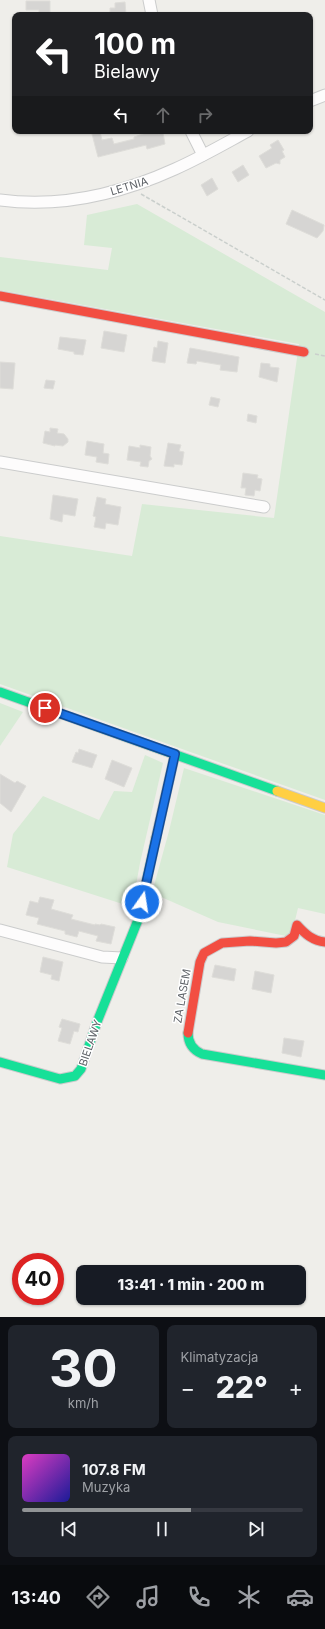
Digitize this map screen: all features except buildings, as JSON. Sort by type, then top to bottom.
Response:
[{"type":"street","points":[[149,0],[151,12]]},
{"type":"street","points":[[313,100],[325,95]]},
{"type":"street","points":[[192,134],[203,155]]},
{"type":"street","name":"LETNIA","points":[[0,200],[30,203],[68,201],[131,186],[172,171],[242,134]]},
{"type":"street","points":[[0,296],[304,352]]},
{"type":"street","points":[[0,462],[264,507]]},
{"type":"street","points":[[0,692],[325,808]]},
{"type":"street","name":"BIELAWY","points":[[0,1062],[60,1079],[70,1078],[78,1074],[85,1062],[97,1022],[138,920],[175,754]]},
{"type":"street","name":"ZA LASEM","points":[[325,942],[319,942],[310,938],[296,925],[294,936],[286,942],[222,942],[204,953],[200,962],[188,1035],[190,1046],[195,1051],[202,1054],[325,1075]]},
{"type":"street","points":[[0,930],[102,957],[122,958]]},
{"type":"path","points":[[131,186],[138,192],[325,300]]},
{"type":"green space","points":[[137,204],[325,312],[325,800],[0,684],[0,536],[132,556],[142,504],[274,518],[299,344],[0,290],[0,257],[108,270],[112,248],[84,245],[87,215]]},
{"type":"green space","points":[[0,703],[23,712],[0,746]]},
{"type":"green space","points":[[145,755],[163,763],[140,863],[132,907],[7,867],[13,834],[43,796],[99,820],[114,791],[132,792]]},
{"type":"green space","points":[[184,768],[325,815],[325,914],[298,908],[291,937],[218,922],[152,893]]},
{"type":"traffic: fast","points":[[0,692],[277,791]]},
{"type":"traffic: fast","points":[[0,1062],[60,1079],[75,1076],[81,1069],[97,1022],[138,920],[156,838]]},
{"type":"traffic: fast","points":[[188,1033],[192,1046],[202,1054],[325,1075]]},
{"type":"traffic: slow","points":[[156,838],[175,754]]},
{"type":"traffic: slow","points":[[277,791],[325,808]]},
{"type":"traffic: jam","points":[[0,296],[304,352]]},
{"type":"traffic: jam","points":[[188,1033],[200,962],[204,953],[222,943],[250,941],[276,943],[286,942],[294,936],[297,925],[310,936],[325,942]]},
{"type":"route","points":[[45,708],[175,754],[142,902]]}]
